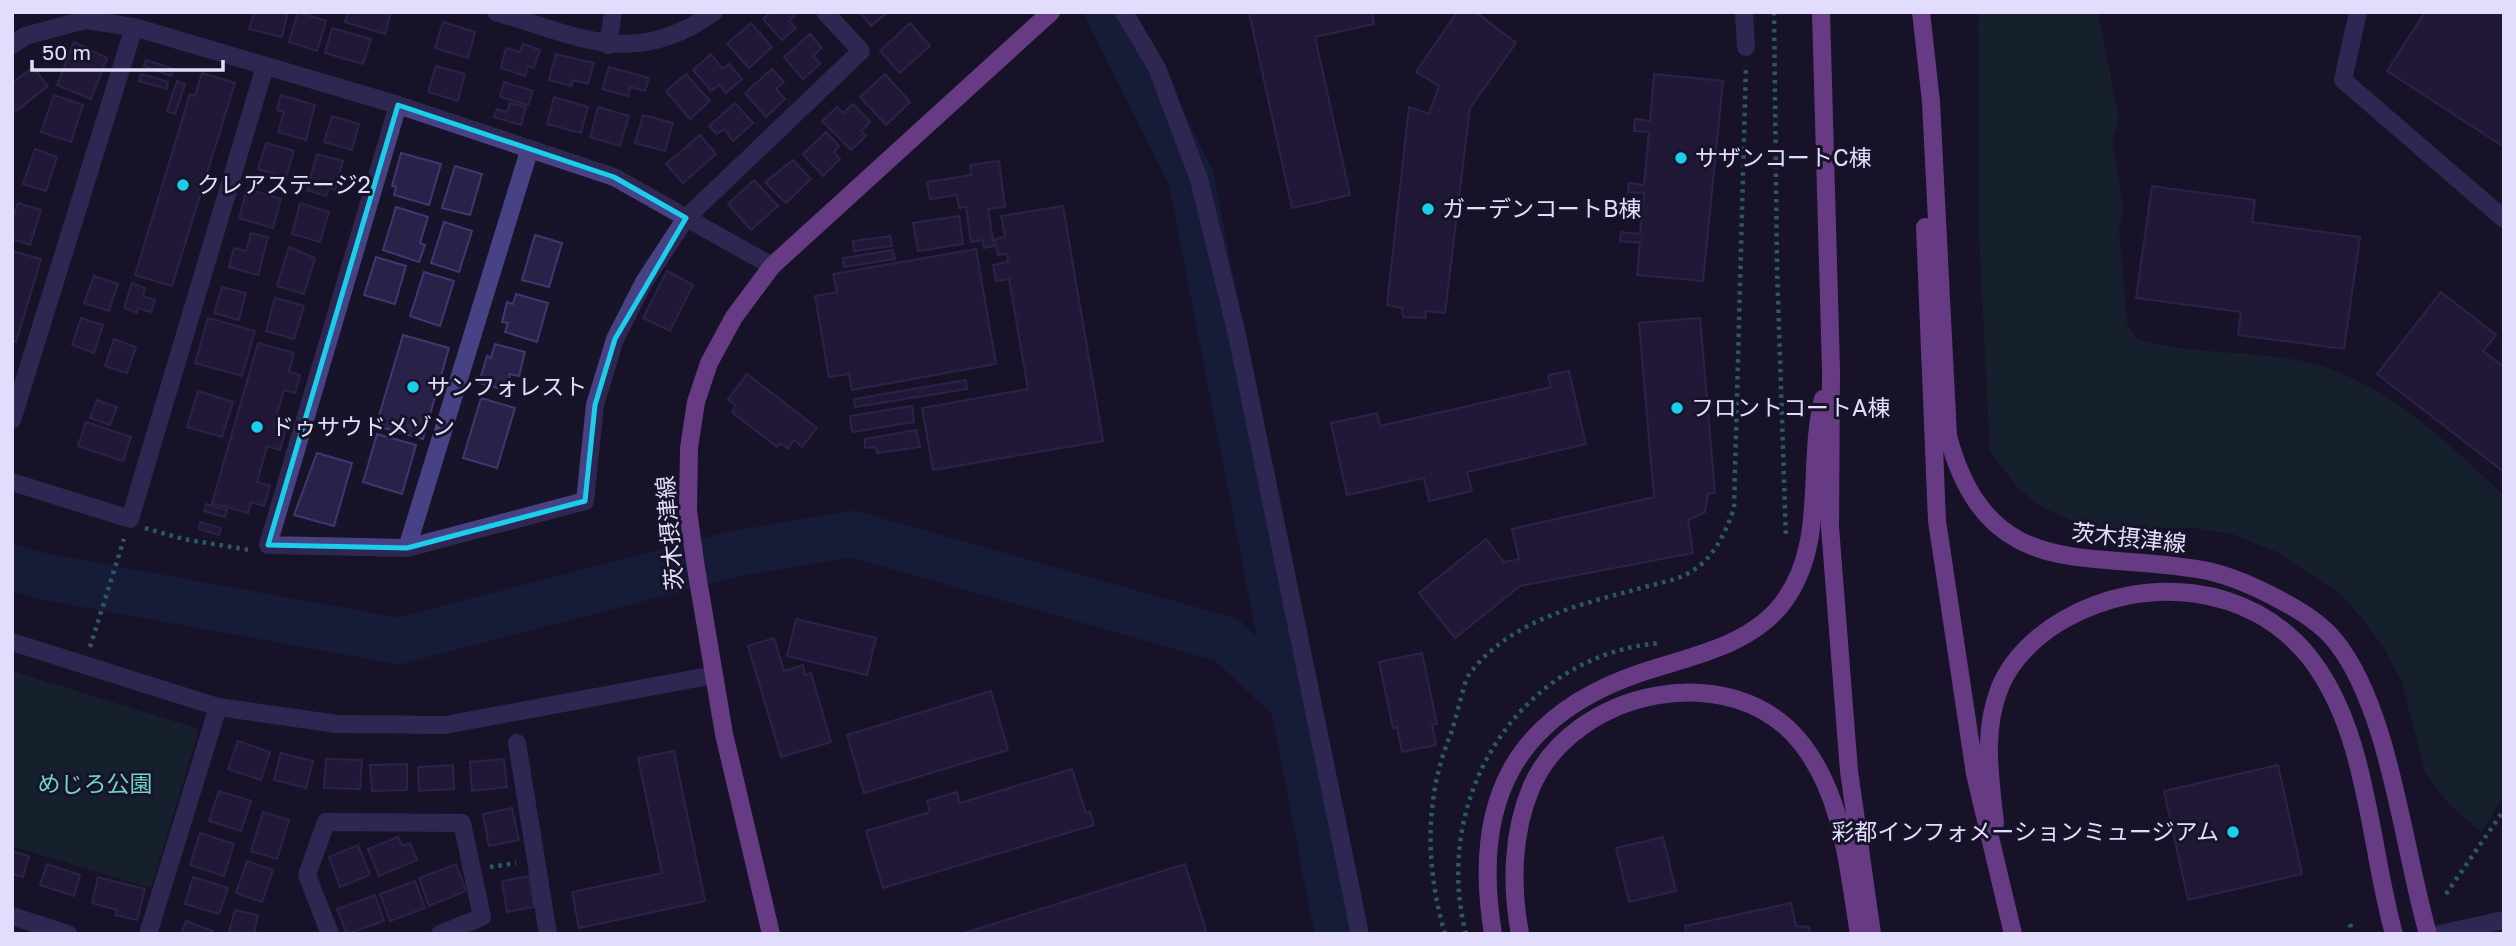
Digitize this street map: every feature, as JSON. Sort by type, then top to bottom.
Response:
[{"type":"main road","name":"茨木摂津線","points":[[771,934],[745,834],[704,620],[688,511],[689,448],[696,402],[709,363],[734,317],[772,266],[1051,12]]},
{"type":"main road","points":[[1821,12],[1831,370],[1830,527],[1841,688],[1872,934]]},
{"type":"main road","name":"茨木摂津線","points":[[1920,12],[1937,521],[1975,774],[2013,934]]},
{"type":"main road","name":"茨木摂津線","points":[[1920,12],[1931,102],[1948,436],[1967,487],[1990,517],[2012,536],[2033,547],[2091,561],[2168,566],[2221,574],[2268,593],[2327,632],[2338,644],[2369,701],[2428,934]]},
{"type":"main road","points":[[1493,934],[1485,876],[1492,818],[1514,767],[1536,735],[1565,708],[1594,691],[1741,637],[1771,616],[1795,585],[1810,540],[1816,427],[1831,370]]},
{"type":"main road","name":"茨木摂津線","points":[[2002,880],[1990,780],[1989,732],[1994,707],[2009,671],[2044,632],[2087,607],[2124,594],[2178,591],[2227,601],[2254,613],[2291,638],[2323,676],[2341,710],[2353,744],[2394,934]]},
{"type":"main road","points":[[1520,934],[1513,889],[1520,830],[1531,787],[1546,763],[1566,741],[1607,712],[1656,695],[1695,692],[1727,697],[1758,708],[1787,727],[1804,746],[1826,784],[1836,810],[1859,934]]},
{"type":"street","points":[[496,12],[608,45],[649,44],[691,29],[714,12]]},
{"type":"street","points":[[608,45],[613,12]]},
{"type":"street","points":[[398,105],[268,545],[407,548],[585,501],[595,405],[615,339],[644,282],[686,218],[861,51],[825,12]]},
{"type":"street","points":[[1124,12],[1157,68],[1199,178],[1237,335],[1360,934]]},
{"type":"street","points":[[1744,12],[1746,47]]},
{"type":"street","points":[[2358,12],[2343,80],[2504,219]]},
{"type":"street","points":[[12,45],[25,36],[85,20],[134,27],[398,105],[614,177],[772,266]]},
{"type":"street","points":[[12,420],[134,27]]},
{"type":"street","points":[[12,482],[130,519],[265,66]]},
{"type":"street","points":[[407,548],[528,150]]},
{"type":"street","points":[[12,642],[218,707],[337,724],[445,725],[714,675]]},
{"type":"street","points":[[148,934],[218,707]]},
{"type":"street","points":[[517,743],[548,934]]},
{"type":"street","points":[[330,934],[307,874],[326,822],[462,823],[482,917],[440,934]]},
{"type":"street","points":[[12,916],[68,934]]},
{"type":"street","points":[[2439,934],[2504,920]]},
{"type":"path","points":[[1774,12],[1776,255],[1786,551]]},
{"type":"path","points":[[1445,934],[1436,902],[1431,857],[1433,791],[1464,696],[1466,679],[1498,647],[1538,619],[1569,607],[1685,575],[1700,564],[1723,539],[1734,509],[1746,47]]},
{"type":"path","points":[[92,641],[130,519]]},
{"type":"path","points":[[165,534],[248,550]]},
{"type":"path","points":[[1466,934],[1458,885],[1460,827],[1472,789],[1501,737],[1538,696],[1577,669],[1628,649],[1666,642]]},
{"type":"path","points":[[2446,894],[2504,810]]},
{"type":"path","points":[[472,870],[536,859]]},
{"type":"path","points":[[2350,924],[2353,934]]},
{"type":"highlighted area","points":[[398,105],[614,177],[686,218],[615,339],[595,405],[585,501],[407,548],[268,545]]},
{"type":"green space","points":[[1978,12],[2098,12],[2119,120],[2112,141],[2123,206],[2119,230],[2127,323],[2136,339],[2176,348],[2301,361],[2330,369],[2358,381],[2411,414],[2460,454],[2504,496],[2504,795],[2481,832],[2447,802],[2425,772],[2402,683],[2384,648],[2364,620],[2337,591],[2277,552],[2232,534],[2193,528],[2103,528],[2073,521],[2040,506],[2018,488],[1990,451],[1979,234]]},
{"type":"green space","name":"めじろ公園","points":[[12,671],[199,729],[151,888],[12,846]]},
{"type":"building","points":[[254,12],[288,12],[282,37],[249,29]]},
{"type":"building","points":[[298,12],[326,21],[317,51],[289,42]]},
{"type":"building","points":[[348,12],[391,12],[385,34],[345,22]]},
{"type":"building","points":[[771,12],[793,12],[795,15],[789,21],[796,28],[782,40],[763,19]]},
{"type":"building","points":[[860,12],[888,12],[871,26]]},
{"type":"building","points":[[1249,12],[1372,12],[1374,24],[1315,37],[1350,195],[1292,208]]},
{"type":"building","name":"ガーデンコートB棟","points":[[1457,12],[1476,12],[1516,43],[1470,108],[1445,313],[1425,311],[1426,318],[1403,317],[1402,308],[1387,305],[1409,107],[1429,114],[1439,86],[1416,72]]},
{"type":"building","points":[[2425,12],[2504,12],[2504,147],[2387,71]]},
{"type":"building","points":[[443,22],[475,32],[468,58],[435,48]]},
{"type":"building","points":[[751,23],[772,47],[749,68],[727,44]]},
{"type":"building","points":[[910,23],[930,46],[900,73],[880,51]]},
{"type":"building","points":[[332,28],[371,39],[363,64],[325,53]]},
{"type":"building","points":[[810,34],[822,48],[813,56],[820,64],[803,79],[784,57]]},
{"type":"building","points":[[74,42],[107,58],[91,99],[57,85]]},
{"type":"building","points":[[523,44],[540,50],[534,68],[528,66],[525,76],[501,68],[506,48],[520,52]]},
{"type":"building","points":[[556,54],[594,63],[588,84],[573,80],[571,86],[549,80]]},
{"type":"building","points":[[711,54],[723,69],[729,64],[742,79],[726,93],[719,85],[711,91],[693,70]]},
{"type":"building","points":[[146,60],[174,69],[171,76],[144,66]]},
{"type":"building","points":[[436,66],[465,74],[458,101],[428,92]]},
{"type":"building","points":[[33,67],[48,86],[16,111],[12,106],[12,83]]},
{"type":"building","points":[[609,67],[649,78],[645,91],[630,87],[628,96],[602,89]]},
{"type":"building","points":[[772,69],[784,82],[776,89],[785,99],[766,117],[745,93]]},
{"type":"building","name":"クレアステージ2","points":[[202,73],[235,83],[172,286],[135,275],[190,94],[195,96]]},
{"type":"building","points":[[141,74],[168,82],[167,89],[139,81]]},
{"type":"building","points":[[686,74],[710,101],[690,119],[666,91]]},
{"type":"building","points":[[885,74],[910,102],[886,125],[860,97]]},
{"type":"building","name":"サザンコートC棟","points":[[1654,74],[1723,81],[1703,281],[1637,275],[1640,243],[1620,241],[1621,232],[1640,234],[1644,193],[1628,192],[1629,183],[1644,185],[1649,132],[1634,131],[1635,119],[1650,121]]},
{"type":"building","points":[[177,81],[185,84],[175,114],[167,111]]},
{"type":"building","points":[[504,82],[533,91],[528,105],[500,97]]},
{"type":"building","points":[[54,95],[83,105],[71,142],[41,132]]},
{"type":"building","points":[[281,95],[315,105],[306,140],[278,132],[284,112],[277,110]]},
{"type":"building","points":[[554,97],[588,107],[581,133],[547,124]]},
{"type":"building","points":[[510,103],[526,107],[521,125],[494,117],[497,109],[507,112]]},
{"type":"building","points":[[735,103],[753,123],[733,141],[724,129],[717,134],[709,126]]},
{"type":"building","points":[[853,104],[870,122],[861,131],[866,136],[851,150],[822,121],[837,107],[843,113]]},
{"type":"building","points":[[598,107],[629,116],[620,146],[590,137]]},
{"type":"building","points":[[643,115],[673,123],[665,151],[635,143]]},
{"type":"building","points":[[332,116],[359,124],[352,150],[324,142]]},
{"type":"building","points":[[826,132],[839,146],[834,152],[840,159],[823,176],[803,154]]},
{"type":"building","points":[[700,135],[716,154],[683,183],[666,164]]},
{"type":"building","points":[[266,143],[294,151],[286,177],[258,169]]},
{"type":"building","points":[[35,149],[57,157],[46,191],[23,184]]},
{"type":"building","points":[[401,153],[441,164],[429,205],[394,195],[396,187],[392,186]]},
{"type":"building","points":[[317,154],[343,161],[335,190],[329,188],[326,196],[307,190]]},
{"type":"building","points":[[793,160],[811,179],[786,203],[765,182]]},
{"type":"building","points":[[999,161],[1005,207],[988,209],[994,246],[984,248],[983,240],[971,242],[966,207],[959,208],[957,195],[930,199],[927,182],[971,175],[970,165]]},
{"type":"building","points":[[455,166],[482,174],[470,215],[442,208]]},
{"type":"building","points":[[754,180],[778,206],[751,230],[728,204]]},
{"type":"building","points":[[2152,186],[2255,200],[2252,222],[2360,237],[2344,349],[2238,335],[2241,312],[2136,298]]},
{"type":"building","points":[[247,189],[281,199],[273,228],[239,218]]},
{"type":"building","points":[[18,203],[41,210],[30,245],[12,239],[12,221]]},
{"type":"building","points":[[300,203],[329,212],[320,242],[292,234]]},
{"type":"building","points":[[1063,206],[1103,441],[933,470],[922,408],[1028,389],[1009,279],[996,281],[993,265],[1008,262],[1007,254],[998,255],[995,239],[1005,237],[1001,216]]},
{"type":"building","points":[[396,207],[428,217],[420,243],[425,245],[419,262],[383,250]]},
{"type":"building","points":[[959,216],[963,244],[918,251],[913,223]]},
{"type":"building","points":[[444,222],[472,231],[459,272],[431,263]]},
{"type":"building","points":[[251,233],[268,237],[258,275],[229,267],[234,248],[246,251]]},
{"type":"building","points":[[535,235],[562,243],[549,287],[522,280]]},
{"type":"building","points":[[890,236],[892,246],[854,251],[853,241]]},
{"type":"building","points":[[289,247],[315,258],[304,294],[277,286]]},
{"type":"building","points":[[976,249],[996,364],[852,390],[849,374],[829,377],[815,296],[837,292],[833,274]]},
{"type":"building","points":[[893,250],[895,259],[844,267],[843,258]]},
{"type":"building","points":[[12,251],[41,259],[16,342],[12,341]]},
{"type":"building","points":[[376,257],[406,266],[395,304],[364,295]]},
{"type":"building","points":[[667,271],[693,285],[670,331],[643,318]]},
{"type":"building","points":[[424,272],[454,281],[440,326],[410,316]]},
{"type":"building","points":[[94,276],[118,284],[109,311],[84,303]]},
{"type":"building","points":[[132,283],[145,288],[143,296],[155,300],[151,312],[138,308],[137,313],[124,308]]},
{"type":"building","points":[[222,287],[246,293],[239,320],[214,313]]},
{"type":"building","points":[[2441,292],[2496,335],[2483,351],[2504,367],[2504,472],[2377,374]]},
{"type":"building","points":[[516,294],[548,303],[537,342],[505,332],[508,323],[502,322],[507,302],[513,304]]},
{"type":"building","points":[[275,298],[304,306],[294,339],[266,331]]},
{"type":"building","points":[[81,318],[103,325],[94,353],[72,345]]},
{"type":"building","points":[[208,318],[255,331],[242,376],[195,363]]},
{"type":"building","name":"フロントコートA棟","points":[[1700,318],[1715,493],[1708,494],[1705,512],[1688,520],[1693,553],[1520,586],[1455,638],[1419,593],[1486,539],[1504,562],[1519,559],[1512,529],[1654,497],[1639,323]]},
{"type":"building","name":"サンフォレスト","points":[[403,335],[449,348],[423,439],[376,426]]},
{"type":"building","points":[[114,339],[136,347],[127,373],[105,366]]},
{"type":"building","name":"ドゥサウドメゾン","points":[[258,343],[294,353],[289,372],[300,375],[295,393],[284,390],[274,425],[286,429],[280,450],[267,446],[257,482],[270,486],[264,506],[251,502],[248,513],[212,503]]},
{"type":"building","points":[[495,344],[525,352],[519,376],[510,374],[506,390],[479,383],[487,356],[491,358]]},
{"type":"building","points":[[1569,371],[1586,444],[1467,472],[1472,491],[1429,501],[1424,478],[1347,495],[1331,423],[1377,413],[1380,426],[1551,387],[1548,375]]},
{"type":"building","points":[[747,374],[817,428],[802,447],[794,440],[788,449],[781,443],[777,447],[732,412],[736,406],[728,399]]},
{"type":"building","points":[[966,380],[967,389],[855,407],[854,399]]},
{"type":"building","points":[[198,391],[233,402],[222,437],[187,427]]},
{"type":"building","points":[[481,398],[515,408],[497,468],[463,458]]},
{"type":"building","points":[[97,400],[117,407],[110,425],[90,418]]},
{"type":"building","points":[[912,406],[914,422],[852,432],[850,416]]},
{"type":"building","points":[[86,422],[131,437],[123,461],[78,446]]},
{"type":"building","points":[[916,430],[920,447],[877,453],[876,447],[865,448],[865,439]]},
{"type":"building","points":[[377,434],[416,445],[402,494],[363,482]]},
{"type":"building","points":[[317,453],[352,463],[334,526],[294,515]]},
{"type":"building","points":[[206,504],[227,510],[225,517],[204,511]]},
{"type":"building","points":[[200,522],[221,528],[219,535],[199,529]]},
{"type":"building","points":[[796,619],[876,638],[867,675],[787,656]]},
{"type":"building","points":[[774,638],[784,671],[803,665],[805,675],[811,673],[831,742],[781,757],[748,646]]},
{"type":"building","points":[[1422,653],[1437,724],[1432,725],[1436,745],[1402,752],[1397,727],[1393,728],[1379,662]]},
{"type":"building","points":[[991,691],[1008,750],[864,793],[847,735]]},
{"type":"building","points":[[238,741],[270,752],[261,780],[228,769]]},
{"type":"building","points":[[674,751],[705,901],[579,928],[572,892],[662,873],[638,758]]},
{"type":"building","points":[[281,753],[313,761],[306,788],[274,780]]},
{"type":"building","points":[[326,759],[362,760],[360,789],[324,788]]},
{"type":"building","points":[[504,759],[507,787],[472,791],[470,762]]},
{"type":"building","points":[[407,764],[407,790],[372,791],[370,765]]},
{"type":"building","points":[[453,765],[454,789],[419,791],[418,767]]},
{"type":"building","name":"彩都インフォメーションミュージアム","points":[[2278,765],[2302,874],[2188,900],[2164,791]]},
{"type":"building","points":[[1072,769],[1086,813],[1090,812],[1094,825],[883,888],[866,831],[930,812],[927,801],[957,792],[960,803]]},
{"type":"building","points":[[219,791],[251,801],[241,831],[209,821]]},
{"type":"building","points":[[512,808],[519,840],[489,846],[483,814]]},
{"type":"building","points":[[263,812],[289,820],[277,859],[251,851]]},
{"type":"building","points":[[200,833],[234,844],[224,876],[190,865]]},
{"type":"building","points":[[398,837],[402,846],[410,843],[417,860],[379,876],[368,849]]},
{"type":"building","points":[[1663,837],[1676,891],[1629,902],[1616,848]]},
{"type":"building","points":[[358,845],[370,875],[340,887],[329,857]]},
{"type":"building","points":[[12,851],[29,856],[23,877],[12,874]]},
{"type":"building","points":[[247,861],[273,870],[262,902],[236,893]]},
{"type":"building","points":[[47,864],[80,875],[74,896],[40,885]]},
{"type":"building","points":[[456,864],[466,891],[429,906],[419,878]]},
{"type":"building","points":[[1185,864],[1207,934],[961,934]]},
{"type":"building","points":[[529,876],[534,907],[507,912],[502,881]]},
{"type":"building","points":[[98,877],[145,889],[137,920],[115,915],[117,910],[92,903]]},
{"type":"building","points":[[193,877],[228,888],[219,914],[185,904]]},
{"type":"building","points":[[415,881],[425,908],[390,921],[380,894]]},
{"type":"building","points":[[375,895],[384,921],[347,934],[337,909]]},
{"type":"building","points":[[1791,903],[1796,926],[1809,927],[1810,934],[1687,934],[1685,926]]},
{"type":"building","points":[[235,910],[258,915],[254,934],[229,932]]},
{"type":"building","points":[[186,921],[213,931],[212,934],[181,934]]},
{"type":"waterway","points":[[1108,12],[1191,178],[1338,934]]},
{"type":"waterway","points":[[12,567],[41,576],[398,641],[734,554],[853,534],[1227,640],[1291,701]]},
{"type":"place","name":"サザンコートC棟","points":[[1681,158]]},
{"type":"place","name":"クレアステージ2","points":[[183,185]]},
{"type":"place","name":"ガーデンコートB棟","points":[[1428,209]]},
{"type":"place","name":"サンフォレスト","points":[[413,387]]},
{"type":"place","name":"フロントコートA棟","points":[[1677,408]]},
{"type":"place","name":"ドゥサウドメゾン","points":[[257,427]]},
{"type":"place","name":"彩都インフォメーションミュージアム","points":[[2233,832]]}]
